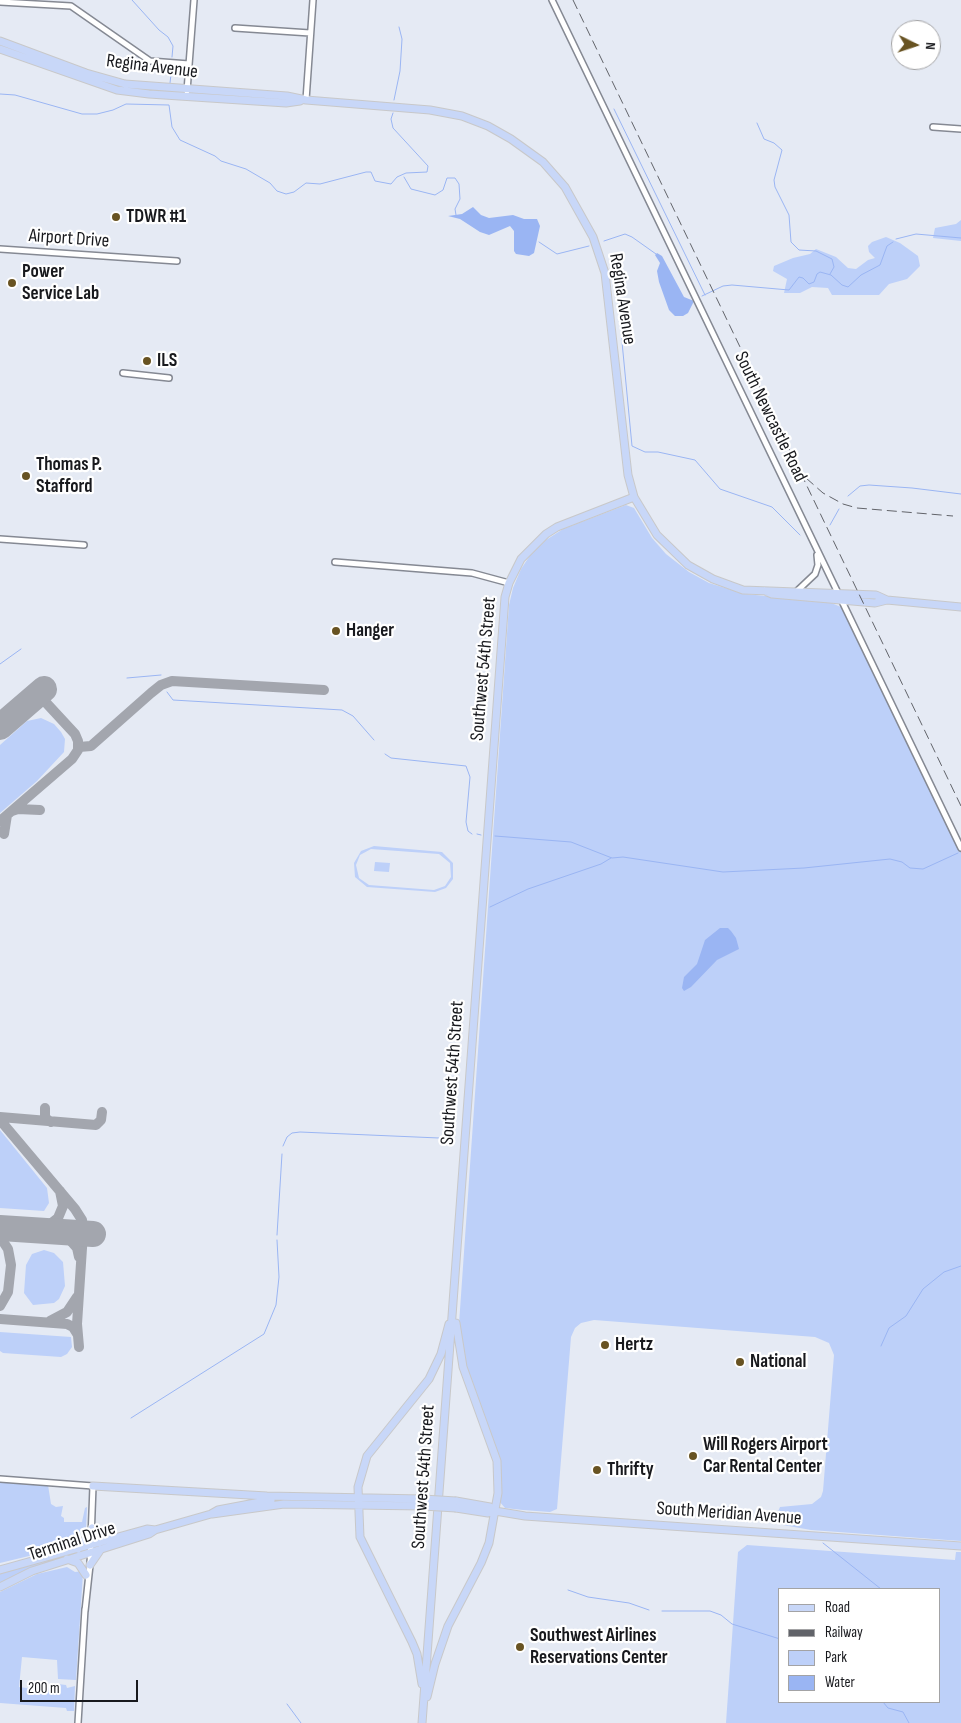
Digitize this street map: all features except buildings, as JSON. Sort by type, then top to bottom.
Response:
[{"type":"main road","name":"Regina Avenue","points":[[0,42],[104,79],[187,93]]},
{"type":"main road","name":"Regina Avenue","points":[[0,49],[104,87],[149,94],[187,93],[287,96],[306,100],[421,109],[462,116],[488,126],[512,139],[543,162],[565,187],[593,237],[605,273],[624,448],[634,498]]},
{"type":"main road","name":"Southwest 54th Street","points":[[422,1721],[454,1308],[503,615],[509,583],[521,559],[546,534],[557,527],[634,498]]},
{"type":"main road","points":[[634,498],[657,535],[688,564],[728,585],[743,590],[797,591],[875,603],[887,600],[961,607]]},
{"type":"main road","points":[[765,591],[772,594],[840,597]]},
{"type":"main road","points":[[422,1721],[422,1687],[416,1654],[364,1547],[359,1527],[358,1497],[360,1475],[366,1456],[418,1393],[435,1366],[454,1308]]},
{"type":"main road","points":[[422,1721],[448,1626],[485,1553],[495,1511],[498,1487],[497,1462],[463,1367],[454,1308]]},
{"type":"main road","points":[[94,1486],[296,1497]]},
{"type":"main road","name":"South Meridian Avenue","points":[[296,1497],[358,1497],[456,1504],[490,1507],[495,1511],[534,1516],[961,1546]]},
{"type":"main road","name":"Terminal Drive","points":[[211,1514],[234,1506],[296,1497]]},
{"type":"main road","name":"South Meridian Avenue","points":[[284,1504],[358,1505],[423,1502]]},
{"type":"main road","name":"Terminal Drive","points":[[0,1570],[78,1548],[101,1549],[150,1534],[155,1530],[211,1514],[284,1504]]},
{"type":"main road","name":"Terminal Drive","points":[[0,1587],[32,1571],[66,1559],[107,1540],[148,1529],[155,1530]]},
{"type":"main road","points":[[78,1548],[91,1531],[107,1540]]},
{"type":"main road","points":[[90,1565],[101,1549]]},
{"type":"main road","points":[[66,1559],[78,1563],[86,1575]]},
{"type":"street","points":[[187,93],[194,0]]},
{"type":"street","points":[[306,100],[312,0]]},
{"type":"street","name":"South Newcastle Road","points":[[552,0],[961,848]]},
{"type":"street","points":[[0,2],[71,6],[150,60],[189,64]]},
{"type":"street","points":[[235,28],[310,33]]},
{"type":"street","points":[[933,127],[961,129]]},
{"type":"street","name":"Airport Drive","points":[[0,250],[176,261]]},
{"type":"street","points":[[123,374],[168,378]]},
{"type":"street","points":[[0,539],[84,544]]},
{"type":"street","points":[[797,591],[816,574],[818,565],[816,547]]},
{"type":"street","points":[[335,562],[472,573],[509,583]]},
{"type":"street","points":[[0,1479],[94,1486],[90,1565],[85,1611]]},
{"type":"street","points":[[78,1723],[86,1575],[90,1549]]},
{"type":"green space","points":[[961,220],[961,241],[933,238],[935,228],[956,224]]},
{"type":"green space","points":[[886,237],[900,243],[918,256],[920,266],[907,279],[889,284],[879,295],[832,295],[828,288],[812,287],[800,293],[784,293],[787,279],[773,271],[774,266],[793,258],[810,254],[816,249],[836,257],[848,268],[856,269],[868,260],[875,258],[869,252],[868,246],[872,242]]},
{"type":"green space","points":[[626,505],[634,508],[652,538],[666,554],[689,572],[709,583],[745,594],[829,602],[841,607],[846,612],[961,851],[961,1541],[811,1530],[783,1525],[778,1521],[777,1514],[780,1507],[812,1504],[821,1497],[823,1491],[834,1355],[829,1343],[815,1337],[594,1320],[581,1323],[575,1328],[571,1337],[557,1509],[550,1512],[505,1508],[499,1501],[500,1480],[465,1369],[459,1324],[509,605],[513,588],[521,569],[531,554],[546,540],[563,529]]},
{"type":"green space","points":[[41,718],[54,724],[61,732],[65,739],[64,752],[37,781],[0,813],[0,745],[27,721]]},
{"type":"green space","points":[[374,846],[442,852],[453,863],[453,879],[446,888],[435,892],[367,887],[355,877],[354,863],[361,851]],"holes":[[[371,849],[439,854],[450,863],[451,877],[445,886],[434,890],[369,885],[359,878],[356,865],[360,855]]]},
{"type":"green space","points":[[375,862],[390,863],[389,872],[374,871]]},
{"type":"green space","points":[[0,1130],[47,1188],[49,1203],[44,1211],[0,1208]]},
{"type":"green space","points":[[44,1250],[54,1253],[63,1262],[65,1286],[59,1299],[54,1303],[33,1305],[24,1293],[26,1265],[32,1254]]},
{"type":"green space","points":[[0,1332],[71,1337],[72,1347],[67,1354],[61,1357],[3,1353],[0,1351]]},
{"type":"green space","points":[[0,1482],[48,1485],[51,1504],[56,1507],[63,1506],[61,1516],[64,1518],[64,1522],[82,1522],[85,1508],[87,1507],[86,1529],[80,1531],[74,1540],[68,1541],[58,1549],[0,1563]]},
{"type":"green space","points":[[747,1545],[955,1560],[956,1552],[961,1552],[961,1723],[726,1723],[738,1552]]},
{"type":"green space","points":[[51,1558],[48,1563],[0,1584],[0,1572]]},
{"type":"green space","points":[[67,1567],[75,1572],[83,1571],[76,1680],[58,1679],[57,1660],[22,1657],[19,1687],[41,1690],[42,1687],[56,1688],[58,1684],[66,1685],[67,1688],[75,1686],[74,1711],[67,1711],[66,1708],[0,1703],[0,1592],[37,1574]]},
{"type":"water","points":[[473,207],[481,215],[489,218],[513,215],[524,219],[537,219],[540,226],[534,253],[529,256],[516,254],[514,251],[514,231],[510,226],[489,235],[480,232],[460,219],[448,216],[462,214]]},
{"type":"water","points":[[657,253],[662,256],[684,297],[694,301],[688,313],[683,316],[675,316],[669,310],[659,282],[657,271],[660,263],[655,255]]},
{"type":"water","points":[[720,928],[728,928],[731,931],[736,938],[739,949],[717,960],[691,987],[684,991],[682,988],[684,977],[697,964],[705,940]]},
{"type":"waterway","points":[[132,0],[159,30],[168,37],[173,46],[172,57]]},
{"type":"waterway","points":[[394,100],[400,71],[402,39],[399,27]]},
{"type":"waterway","points":[[170,83],[172,66]]},
{"type":"waterway","points":[[0,94],[15,95],[82,114],[97,114],[126,104],[169,105],[172,127],[180,140],[215,156],[221,161],[246,169],[270,183],[277,191],[286,194],[294,192],[306,183],[320,184],[366,172],[371,172],[375,181],[391,184],[397,177],[406,173],[427,172],[428,166],[393,128],[391,119],[393,113]]},
{"type":"waterway","points":[[614,109],[705,295]]},
{"type":"waterway","points":[[757,123],[764,139],[774,143],[782,150],[774,180],[775,187],[789,215],[791,242],[799,250],[816,251],[832,259],[834,267],[830,274]]},
{"type":"waterway","points":[[404,177],[411,189],[435,195],[443,190],[447,178],[455,178],[459,184],[460,199],[455,209],[456,215]]},
{"type":"waterway","points":[[604,241],[625,234],[656,254]]},
{"type":"waterway","points":[[896,239],[916,234],[961,238]]},
{"type":"waterway","points":[[539,242],[557,254],[589,246]]},
{"type":"waterway","points":[[702,296],[723,286],[732,285],[789,290],[799,277],[809,284],[814,282],[817,274],[820,272],[831,275],[842,285],[848,287],[861,275],[880,265],[887,246],[893,242]]},
{"type":"waterway","points":[[620,321],[632,446],[645,452],[658,452],[695,460],[720,489],[772,507],[800,535]]},
{"type":"waterway","points":[[848,496],[860,486],[869,485],[961,494]]},
{"type":"waterway","points":[[830,525],[839,509]]},
{"type":"waterway","points":[[0,664],[21,649]]},
{"type":"waterway","points":[[127,678],[161,675]]},
{"type":"waterway","points":[[167,692],[173,700],[342,710],[353,716],[374,740]]},
{"type":"waterway","points":[[385,754],[391,758],[466,766],[470,777],[466,822],[468,831],[472,834]]},
{"type":"waterway","points":[[477,834],[481,835]]},
{"type":"waterway","points":[[495,836],[571,842],[612,858],[623,857],[723,872],[804,868],[890,859],[902,862],[910,868],[923,869],[958,853]]},
{"type":"waterway","points":[[490,907],[528,889],[601,864],[611,858]]},
{"type":"waterway","points":[[283,1146],[287,1137],[292,1133],[300,1132],[439,1138]]},
{"type":"waterway","points":[[277,1235],[282,1154]]},
{"type":"waterway","points":[[131,1418],[264,1334],[276,1305],[279,1277],[277,1240]]},
{"type":"waterway","points":[[881,1346],[889,1328],[906,1316],[923,1289],[944,1272],[961,1266]]},
{"type":"waterway","points":[[823,1543],[880,1588]]},
{"type":"waterway","points":[[568,1590],[588,1597],[629,1603],[649,1610]]},
{"type":"waterway","points":[[662,1611],[710,1611],[721,1615],[732,1624],[778,1638]]},
{"type":"waterway","points":[[884,1703],[888,1708],[903,1712],[909,1723]]},
{"type":"waterway","points":[[287,1704],[301,1723]]},
{"type":"taxiway","points":[[79,747],[91,746],[151,693],[161,685],[172,681],[324,690]]},
{"type":"taxiway","points":[[0,821],[72,759],[78,750],[78,741],[75,734],[38,694]]},
{"type":"taxiway","points":[[12,811],[18,809],[40,810]]},
{"type":"taxiway","points":[[4,834],[7,815]]},
{"type":"taxiway","points":[[45,1108],[45,1118],[51,1122]]},
{"type":"taxiway","points":[[0,1117],[96,1125],[101,1120],[102,1112]]},
{"type":"taxiway","points":[[0,1120],[75,1209],[82,1220],[83,1233],[77,1324],[79,1347]]},
{"type":"taxiway","points":[[34,1230],[49,1225],[58,1218],[63,1206],[60,1191]]},
{"type":"taxiway","points":[[51,1231],[69,1239],[77,1248],[79,1257]]},
{"type":"taxiway","points":[[0,1237],[8,1249],[11,1265],[8,1292],[0,1306]]},
{"type":"taxiway","points":[[50,1321],[67,1312],[77,1297]]},
{"type":"taxiway","points":[[0,1319],[67,1324],[73,1327],[78,1335]]},
{"type":"runway","points":[[0,727],[44,689]]},
{"type":"runway","points":[[0,1228],[93,1234]]},
{"type":"railway","points":[[573,0],[961,806]]},
{"type":"railway","points":[[806,478],[823,493],[843,504],[857,508],[953,516]]},
{"type":"place","name":"TDWR #1","points":[[116,217]]},
{"type":"place","name":"Power Service Lab","points":[[12,283]]},
{"type":"place","name":"ILS","points":[[147,361]]},
{"type":"place","name":"Thomas P. Stafford","points":[[26,476]]},
{"type":"place","name":"Hanger","points":[[336,631]]},
{"type":"place","name":"Hertz","points":[[605,1345]]},
{"type":"place","name":"National","points":[[740,1362]]},
{"type":"place","name":"Will Rogers Airport Car Rental Center","points":[[693,1456]]},
{"type":"place","name":"Thrifty","points":[[597,1470]]},
{"type":"place","name":"Southwest Airlines Reservations Center","points":[[520,1647]]}]
